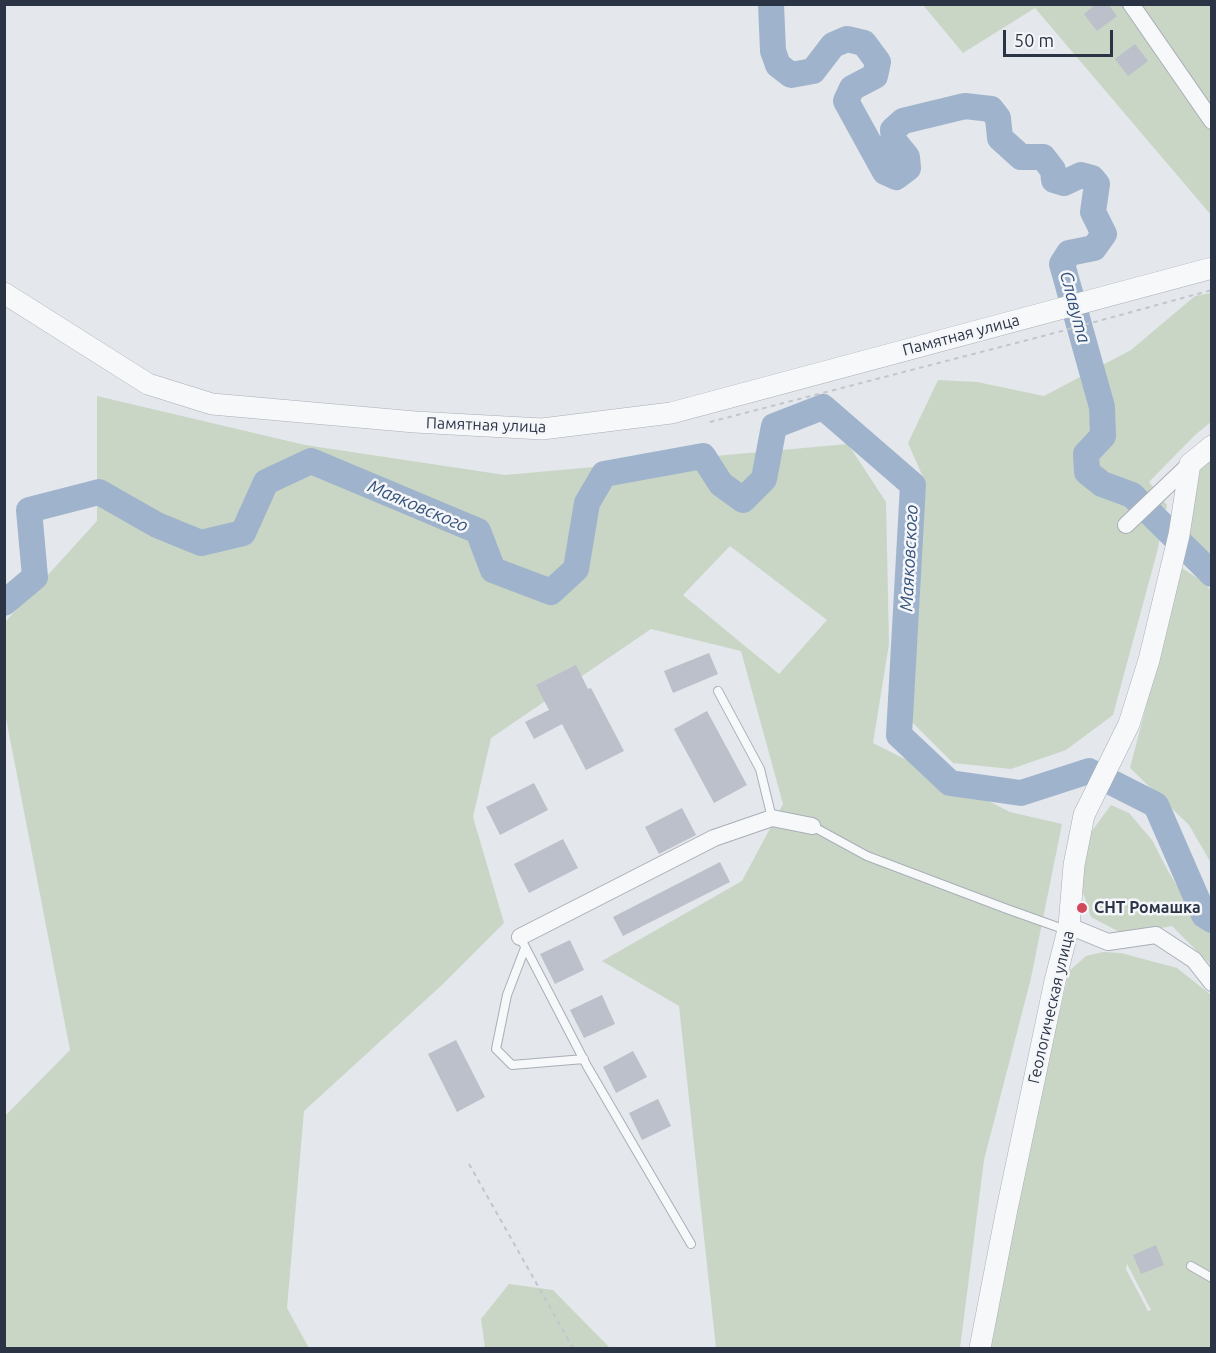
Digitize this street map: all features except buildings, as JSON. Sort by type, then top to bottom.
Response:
[{"type":"street","points":[[1131,4],[1212,121]]},
{"type":"street","name":"Памятная улица","points":[[4,293],[148,384],[212,404],[415,422],[542,429],[671,412],[1212,268]]},
{"type":"street","points":[[1126,525],[1212,446]]},
{"type":"street","name":"Геологическая улица","points":[[980,1348],[1010,1193],[1055,981],[1069,928],[1074,865],[1084,814],[1129,724],[1149,660],[1179,535],[1190,464]]},
{"type":"street","points":[[523,942],[714,838],[772,818],[812,826]]},
{"type":"street","points":[[1069,928],[1108,942],[1155,935],[1194,960],[1212,983]]},
{"type":"lane","points":[[718,691],[760,769],[772,818]]},
{"type":"lane","points":[[812,826],[867,856],[1007,909],[1069,928]]},
{"type":"lane","points":[[523,942],[622,1128],[691,1244]]},
{"type":"lane","points":[[523,942],[507,995],[496,1049],[512,1065],[584,1059]]},
{"type":"lane","points":[[1191,1266],[1212,1278]]},
{"type":"path","points":[[469,1164],[573,1348]]},
{"type":"green space","points":[[923,5],[1211,5],[1211,215],[1035,8],[963,53]]},
{"type":"green space","points":[[1211,293],[1211,422],[1149,482],[1167,505],[1157,552],[1113,715],[1066,750],[1011,769],[953,763],[912,722],[911,679],[914,616],[926,484],[908,443],[938,380],[977,382],[1044,396],[1131,350],[1195,296]]},
{"type":"green space","points":[[97,396],[305,445],[505,475],[848,444],[886,502],[889,644],[873,743],[1010,812],[1062,824],[1031,978],[984,1160],[960,1348],[716,1348],[679,1006],[602,961],[742,881],[783,804],[741,651],[651,629],[491,738],[473,817],[504,923],[443,984],[304,1111],[287,1308],[309,1348],[5,1348],[4,1117],[70,1050],[5,713],[5,622],[97,521]],"holes":[[[730,546],[827,620],[779,674],[683,595]]]},
{"type":"green space","points":[[1211,446],[1211,583],[1179,535],[1190,464]]},
{"type":"green space","points":[[1182,568],[1205,583],[1211,591],[1211,863],[1189,825],[1130,768]]},
{"type":"green space","points":[[1111,805],[1129,813],[1152,840],[1189,905],[1211,925],[1211,965],[1172,926],[1125,935],[1091,917],[1079,880],[1086,839]]},
{"type":"green space","points":[[1103,952],[1121,953],[1177,968],[1211,995],[1211,1348],[989,1348],[1024,1168],[1069,971],[1086,956]],"holes":[[[1127,1264],[1151,1310],[1148,1311],[1126,1269]]]},
{"type":"green space","points":[[509,1284],[553,1290],[610,1348],[485,1348],[481,1319]]},
{"type":"waterway","name":"Славута","points":[[771,4],[773,51],[778,65],[791,75],[813,71],[833,45],[847,39],[864,43],[878,62],[875,76],[852,88],[846,101],[885,172],[896,177],[908,168],[907,157],[894,141],[893,130],[903,121],[965,106],[991,109],[998,118],[1000,138],[1021,157],[1043,157],[1053,170],[1054,180],[1064,183],[1081,175],[1092,178],[1097,184],[1093,212],[1104,234],[1094,248],[1069,253],[1062,264],[1102,407],[1103,436],[1086,454],[1087,472],[1102,484],[1132,495],[1212,574]]},
{"type":"waterway","name":"Маяковского","points":[[4,603],[35,577],[29,510],[99,492],[157,525],[201,543],[243,533],[266,482],[311,461],[478,531],[493,570],[551,592],[576,569],[587,503],[604,474],[703,456],[721,484],[743,500],[764,479],[774,426],[823,407],[913,485],[899,735],[950,783],[1021,793],[1089,771],[1156,805],[1204,915],[1212,920]]},
{"type":"place","name":"СНТ Ромашка","points":[[1082,908]]}]
